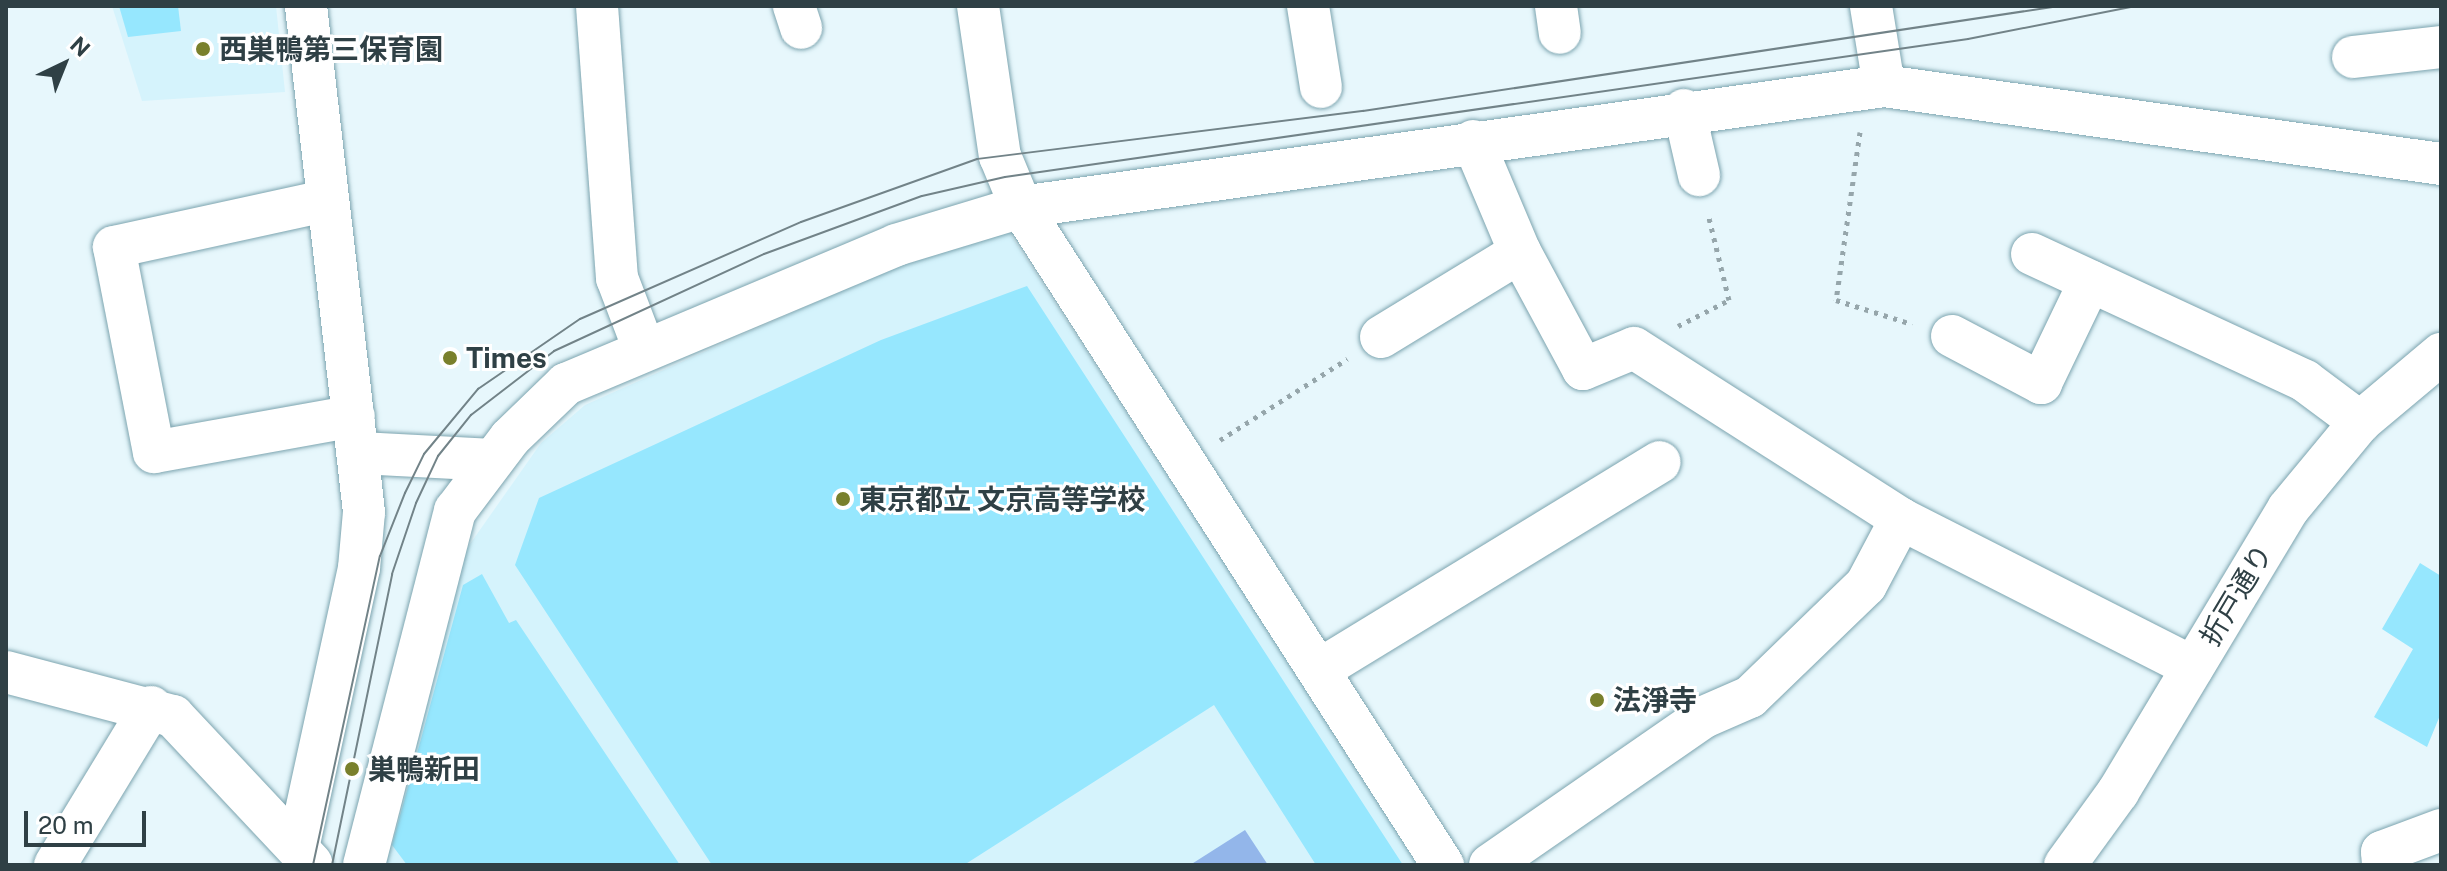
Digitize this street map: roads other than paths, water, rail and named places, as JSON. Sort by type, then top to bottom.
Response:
[{"type":"street","points":[[305,856],[359,568],[357,434],[325,201],[306,6]]},
{"type":"street","points":[[597,6],[620,299],[644,349]]},
{"type":"street","points":[[978,6],[1003,166],[1021,207],[1443,865]]},
{"type":"street","points":[[1308,6],[1321,87]]},
{"type":"street","points":[[1871,6],[1875,87]]},
{"type":"street","points":[[2353,57],[2441,47]]},
{"type":"street","points":[[364,865],[455,511],[493,460],[566,384],[896,245],[1021,207],[1684,110],[1875,87],[2441,164]]},
{"type":"street","points":[[1684,110],[1699,175]]},
{"type":"street","points":[[1473,141],[1520,252],[1583,369],[1634,348],[1901,519],[2193,667]]},
{"type":"street","points":[[325,201],[114,247],[154,452],[357,434],[493,460]]},
{"type":"street","points":[[1381,337],[1520,252]]},
{"type":"street","points":[[2032,254],[2305,381],[2360,422]]},
{"type":"street","points":[[1952,336],[2041,383],[2090,281]]},
{"type":"street","name":"折戸通り","points":[[2065,865],[2193,667],[2288,509],[2360,422],[2441,354]]},
{"type":"street","points":[[1319,670],[1660,462]]},
{"type":"street","points":[[1490,865],[1704,717],[1750,697],[1858,594],[1901,519]]},
{"type":"street","points":[[6,672],[151,707],[173,716],[305,856]]},
{"type":"street","points":[[55,865],[151,707]]},
{"type":"street","points":[[2383,865],[2382,852],[2441,830]]},
{"type":"tram line","points":[[313,865],[380,556],[424,454],[478,389],[580,319],[801,222],[977,159],[1363,111],[2059,6]]},
{"type":"tram line","points":[[332,865],[392,574],[416,503],[438,456],[471,415],[554,351],[764,254],[922,196],[1005,177],[1968,39],[2136,6]]},
{"type":"place","name":"西巣鴨第三保育園","points":[[203,49]]},
{"type":"place","name":"Times","points":[[450,358]]},
{"type":"place","name":"東京都立 文京高等学校","points":[[843,499]]},
{"type":"place","name":"法淨寺","points":[[1597,700]]},
{"type":"place","name":"巣鴨新田","points":[[352,769]]}]
